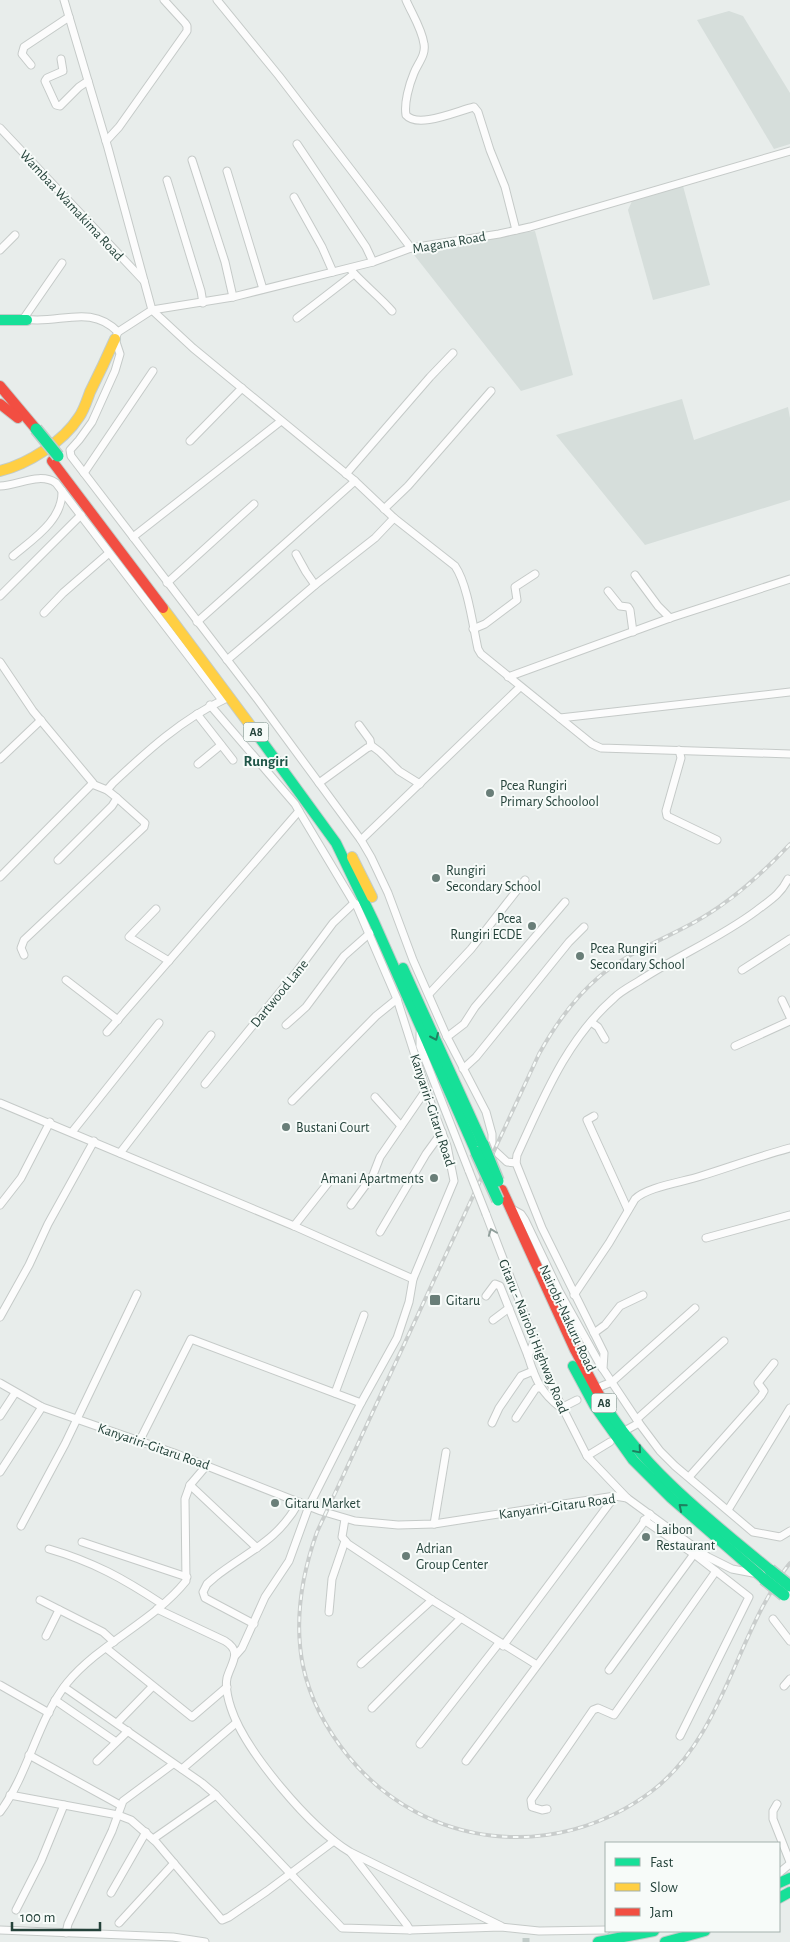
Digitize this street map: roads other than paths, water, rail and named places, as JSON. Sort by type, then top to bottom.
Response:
[{"type":"main road","points":[[1,319],[25,319]]},
{"type":"main road","points":[[0,471],[17,467],[26,462],[58,440],[69,429],[79,417],[116,336]]},
{"type":"main road","points":[[0,382],[18,413]]},
{"type":"main road","name":"A8","points":[[0,386],[18,413],[55,458],[317,803],[344,844],[361,873],[479,1148]]},
{"type":"main road","name":"A8","points":[[0,399],[18,413]]},
{"type":"main road","points":[[0,404],[18,413]]},
{"type":"main road","name":"A8","points":[[55,458],[226,698],[336,843],[370,914],[419,1027],[479,1148]]},
{"type":"main road","name":"Nairobi-Nakuru Road","points":[[479,1148],[580,1380],[609,1428],[633,1460],[671,1498],[788,1594]]},
{"type":"main road","name":"Nairobi-Nakuru Road","points":[[500,1195],[510,1207],[588,1376],[627,1436],[641,1454],[764,1574]]},
{"type":"main road","points":[[598,1942],[649,1932]]},
{"type":"main road","points":[[665,1942],[702,1932]]},
{"type":"street","points":[[106,141],[187,31],[185,23],[164,0]]},
{"type":"street","points":[[217,0],[411,248]]},
{"type":"street","points":[[406,0],[421,32],[424,49],[423,57],[413,76],[405,105],[406,115],[410,120],[423,121],[474,107],[478,112],[490,150],[505,187],[516,230]]},
{"type":"street","points":[[66,1],[152,310],[193,348],[355,481],[394,518],[455,566],[459,572],[478,649],[481,654],[592,744],[601,748],[790,754]]},
{"type":"street","points":[[30,66],[22,54],[24,47],[69,17]]},
{"type":"street","points":[[61,59],[63,71],[45,79],[56,104],[60,106],[79,87],[88,82]]},
{"type":"street","name":"Wambaa Wamakima Road","points":[[0,128],[144,282]]},
{"type":"street","points":[[297,144],[366,247],[373,262]]},
{"type":"street","name":"Magana Road","points":[[116,336],[152,310],[203,303],[333,272],[352,271],[411,248],[516,230],[790,151]]},
{"type":"street","points":[[192,160],[220,247],[233,297]]},
{"type":"street","points":[[227,172],[263,289]]},
{"type":"street","points":[[167,180],[202,291],[203,303]]},
{"type":"street","points":[[294,198],[322,247],[333,272]]},
{"type":"street","points":[[0,250],[15,235]]},
{"type":"street","points":[[25,319],[62,264]]},
{"type":"street","points":[[297,318],[352,271],[392,311]]},
{"type":"street","points":[[25,319],[91,317],[104,321],[116,336],[120,354],[115,371],[92,422],[70,450],[71,456],[227,660],[361,840],[388,893],[447,1037],[486,1112],[492,1134],[493,1149],[507,1162],[516,1163]]},
{"type":"street","points":[[346,474],[453,353]]},
{"type":"street","points":[[84,473],[153,371]]},
{"type":"street","points":[[190,441],[242,388]]},
{"type":"street","points":[[384,509],[408,486],[491,391]]},
{"type":"street","points":[[133,537],[281,421]]},
{"type":"street","points":[[0,486],[12,485],[41,477],[50,478],[56,483],[109,553],[226,698],[210,705],[168,734],[137,760],[107,790]]},
{"type":"street","points":[[198,622],[355,481]]},
{"type":"street","points":[[13,556],[56,515],[62,504],[62,491]]},
{"type":"street","points":[[167,583],[254,504]]},
{"type":"street","points":[[0,596],[81,515]]},
{"type":"street","points":[[227,660],[315,585],[375,538],[394,518]]},
{"type":"street","points":[[44,614],[63,593],[109,553]]},
{"type":"street","points":[[296,554],[315,585]]},
{"type":"street","points":[[473,629],[485,624],[517,600],[515,588],[535,574]]},
{"type":"street","points":[[634,574],[658,606],[670,618]]},
{"type":"street","points":[[508,677],[670,618],[790,579]]},
{"type":"street","points":[[608,591],[620,606],[628,607],[630,610],[633,632]]},
{"type":"street","points":[[0,662],[41,720],[93,783],[107,790],[145,822],[144,827],[24,940],[21,948],[24,955]]},
{"type":"street","points":[[361,840],[520,687]]},
{"type":"street","points":[[560,718],[790,692]]},
{"type":"street","name":"Kanyariri-Gitaru Road","points":[[210,705],[295,804],[356,904],[397,999],[426,1090],[442,1132],[452,1166],[454,1181],[412,1279],[409,1302],[397,1338],[361,1403],[309,1506],[289,1561],[266,1597],[242,1648],[235,1656],[227,1679],[227,1687]]},
{"type":"street","points":[[197,714],[233,760]]},
{"type":"street","points":[[0,759],[41,720]]},
{"type":"street","points":[[359,725],[372,746],[399,771],[420,784]]},
{"type":"street","points":[[198,764],[221,745]]},
{"type":"street","points":[[319,783],[372,746]]},
{"type":"street","points":[[679,750],[681,758],[666,811],[667,816],[717,840]]},
{"type":"street","points":[[0,877],[93,783]]},
{"type":"street","points":[[58,860],[96,824],[117,798]]},
{"type":"street","points":[[107,1032],[299,811]]},
{"type":"street","points":[[603,1369],[604,1353],[542,1228],[516,1163],[517,1155],[553,1079],[576,1040],[615,997],[652,973],[729,930],[786,891],[788,879]]},
{"type":"street","points":[[429,994],[471,949],[525,880]]},
{"type":"street","points":[[447,1037],[464,1024],[475,1007],[565,902]]},
{"type":"street","name":"Dartwood Lane","points":[[205,1084],[292,978],[333,923],[354,903]]},
{"type":"street","points":[[156,909],[129,937],[169,961]]},
{"type":"street","points":[[463,1069],[476,1057],[584,927]]},
{"type":"street","points":[[286,1025],[306,1007],[344,956],[370,934]]},
{"type":"street","points":[[742,970],[790,939]]},
{"type":"street","points":[[66,980],[118,1020]]},
{"type":"street","points":[[292,1101],[376,1016],[397,999]]},
{"type":"street","points":[[735,1046],[790,1019],[782,1000]]},
{"type":"street","points":[[591,1022],[598,1027],[605,1039]]},
{"type":"street","points":[[72,1132],[159,1023]]},
{"type":"street","points":[[419,1027],[420,1046]]},
{"type":"street","points":[[408,1032],[420,1046]]},
{"type":"street","points":[[120,1152],[211,1035]]},
{"type":"street","name":"Gitaru - Nairobi Highway Road","points":[[420,1046],[561,1408],[587,1456],[617,1493]]},
{"type":"street","points":[[351,1205],[373,1175],[380,1157],[426,1090]]},
{"type":"street","points":[[375,1097],[401,1126]]},
{"type":"street","points":[[0,1102],[294,1226],[412,1279]]},
{"type":"street","points":[[594,1116],[587,1120],[628,1210]]},
{"type":"street","points":[[0,1205],[21,1178],[50,1122]]},
{"type":"street","points":[[380,1232],[426,1154],[442,1132]]},
{"type":"street","points":[[0,1317],[29,1265],[48,1224],[94,1142]]},
{"type":"street","points":[[574,1295],[637,1197],[645,1192],[790,1148]]},
{"type":"street","points":[[294,1226],[332,1178]]},
{"type":"street","points":[[510,1207],[521,1214],[525,1220],[559,1291],[603,1369],[660,1451],[753,1532],[780,1536],[790,1531]]},
{"type":"street","points":[[706,1238],[790,1215]]},
{"type":"street","points":[[486,1296],[495,1284],[498,1284],[502,1289],[540,1388],[548,1399],[561,1408],[576,1400]]},
{"type":"street","points":[[21,1526],[77,1420],[137,1294]]},
{"type":"street","points":[[594,1333],[605,1325],[620,1306],[643,1295]]},
{"type":"street","points":[[492,1320],[509,1308]]},
{"type":"street","points":[[602,1386],[612,1382],[695,1308]]},
{"type":"street","points":[[335,1393],[364,1315]]},
{"type":"street","points":[[140,1440],[190,1339],[361,1403]]},
{"type":"street","points":[[628,1430],[724,1340]]},
{"type":"street","points":[[528,1356],[534,1342]]},
{"type":"street","points":[[689,1478],[761,1396],[764,1391],[758,1383],[774,1363]]},
{"type":"street","points":[[492,1423],[499,1408],[521,1376],[533,1371]]},
{"type":"street","name":"Kanyariri-Gitaru Road","points":[[0,1383],[42,1407],[140,1440],[345,1519],[381,1524],[434,1524],[603,1498],[617,1493],[627,1498],[647,1517]]},
{"type":"street","points":[[516,1418],[536,1388],[540,1388]]},
{"type":"street","points":[[0,1416],[15,1393]]},
{"type":"street","points":[[0,1472],[42,1407]]},
{"type":"street","points":[[728,1510],[790,1408]]},
{"type":"street","points":[[587,1456],[610,1442]]},
{"type":"street","points":[[434,1524],[446,1452]]},
{"type":"street","points":[[1,1808],[10,1795],[55,1700],[64,1687],[106,1648],[160,1607],[185,1583],[187,1577],[184,1507],[190,1485],[207,1465]]},
{"type":"street","points":[[603,1498],[609,1489],[609,1481]]},
{"type":"street","points":[[190,1485],[257,1548]]},
{"type":"street","points":[[420,1744],[501,1644],[617,1493]]},
{"type":"street","points":[[254,1624],[205,1598],[203,1592],[214,1577],[257,1548],[281,1528],[299,1502]]},
{"type":"street","points":[[647,1517],[708,1557],[732,1569],[764,1574]]},
{"type":"street","points":[[647,1517],[749,1597],[680,1736]]},
{"type":"street","points":[[466,1761],[647,1517]]},
{"type":"street","points":[[345,1519],[342,1537],[345,1541],[432,1600],[537,1665]]},
{"type":"street","points":[[329,1612],[332,1579],[345,1541]]},
{"type":"street","points":[[82,1542],[187,1577]]},
{"type":"street","points":[[49,1549],[70,1555],[114,1573],[160,1607],[230,1645],[235,1656]]},
{"type":"street","points":[[609,1670],[694,1554]]},
{"type":"street","points":[[547,1809],[542,1810],[532,1807],[531,1800],[593,1710],[598,1708],[614,1715],[716,1571]]},
{"type":"street","points":[[40,1600],[103,1632],[114,1642]]},
{"type":"street","points":[[361,1664],[432,1600]]},
{"type":"street","points":[[46,1636],[59,1610]]},
{"type":"street","points":[[372,1708],[461,1618]]},
{"type":"street","points":[[773,1619],[790,1641]]},
{"type":"street","points":[[106,1648],[152,1687],[192,1717],[227,1687]]},
{"type":"street","points":[[784,1686],[790,1679]]},
{"type":"street","points":[[0,1685],[49,1713]]},
{"type":"street","points":[[64,1687],[216,1795],[342,1928],[410,1930],[501,1927],[539,1931],[605,1930]]},
{"type":"street","points":[[117,1723],[152,1687]]},
{"type":"street","points":[[227,1687],[229,1703],[236,1723],[245,1739],[271,1774],[308,1816],[334,1841],[350,1852],[501,1927]]},
{"type":"street","points":[[55,1700],[116,1742]]},
{"type":"street","points":[[182,1770],[236,1723]]},
{"type":"street","points":[[97,1761],[128,1731]]},
{"type":"street","points":[[29,1755],[120,1806]]},
{"type":"street","points":[[66,1933],[68,1924],[118,1815],[120,1806],[127,1796],[173,1764]]},
{"type":"street","points":[[10,1795],[128,1818],[153,1839],[222,1920],[225,1920],[334,1841]]},
{"type":"street","points":[[153,1839],[216,1795]]},
{"type":"street","points":[[16,1910],[41,1861],[64,1804]]},
{"type":"street","points":[[777,1804],[773,1811],[773,1819],[790,1863],[780,1872]]},
{"type":"street","points":[[111,1893],[146,1832]]},
{"type":"street","points":[[350,1852],[410,1930]]},
{"type":"street","points":[[119,1923],[174,1863]]},
{"type":"street","points":[[518,1928],[526,1938]]},
{"type":"street","points":[[0,1930],[173,1937],[205,1942]]},
{"type":"railway","points":[[790,844],[768,867],[720,907],[622,960],[600,976],[573,1003],[545,1043],[317,1532],[307,1564],[301,1598],[299,1632],[303,1666],[315,1702],[326,1725],[340,1746],[379,1787],[414,1811],[453,1827],[493,1836],[534,1836],[575,1829],[615,1814],[652,1791],[672,1773],[690,1752],[717,1705],[763,1606],[790,1563]]},
{"type":"place","name":"Pcea Rungiri Primary Schoolool","points":[[490,793]]},
{"type":"place","name":"Rungiri Secondary School","points":[[436,878]]},
{"type":"place","name":"Pcea Rungiri ECDE","points":[[532,926]]},
{"type":"place","name":"Pcea Rungiri Secondary School","points":[[580,956]]},
{"type":"place","name":"Bustani Court","points":[[286,1127]]},
{"type":"place","name":"Amani Apartments","points":[[434,1178]]},
{"type":"place","name":"Gitaru","points":[[435,1300]]},
{"type":"place","name":"Gitaru Market","points":[[275,1503]]},
{"type":"place","name":"Laibon Restaurant","points":[[646,1537]]},
{"type":"place","name":"Adrian Group Center","points":[[406,1556]]},
{"type":"district","name":"Rungiri","points":[[266,761]]}]
